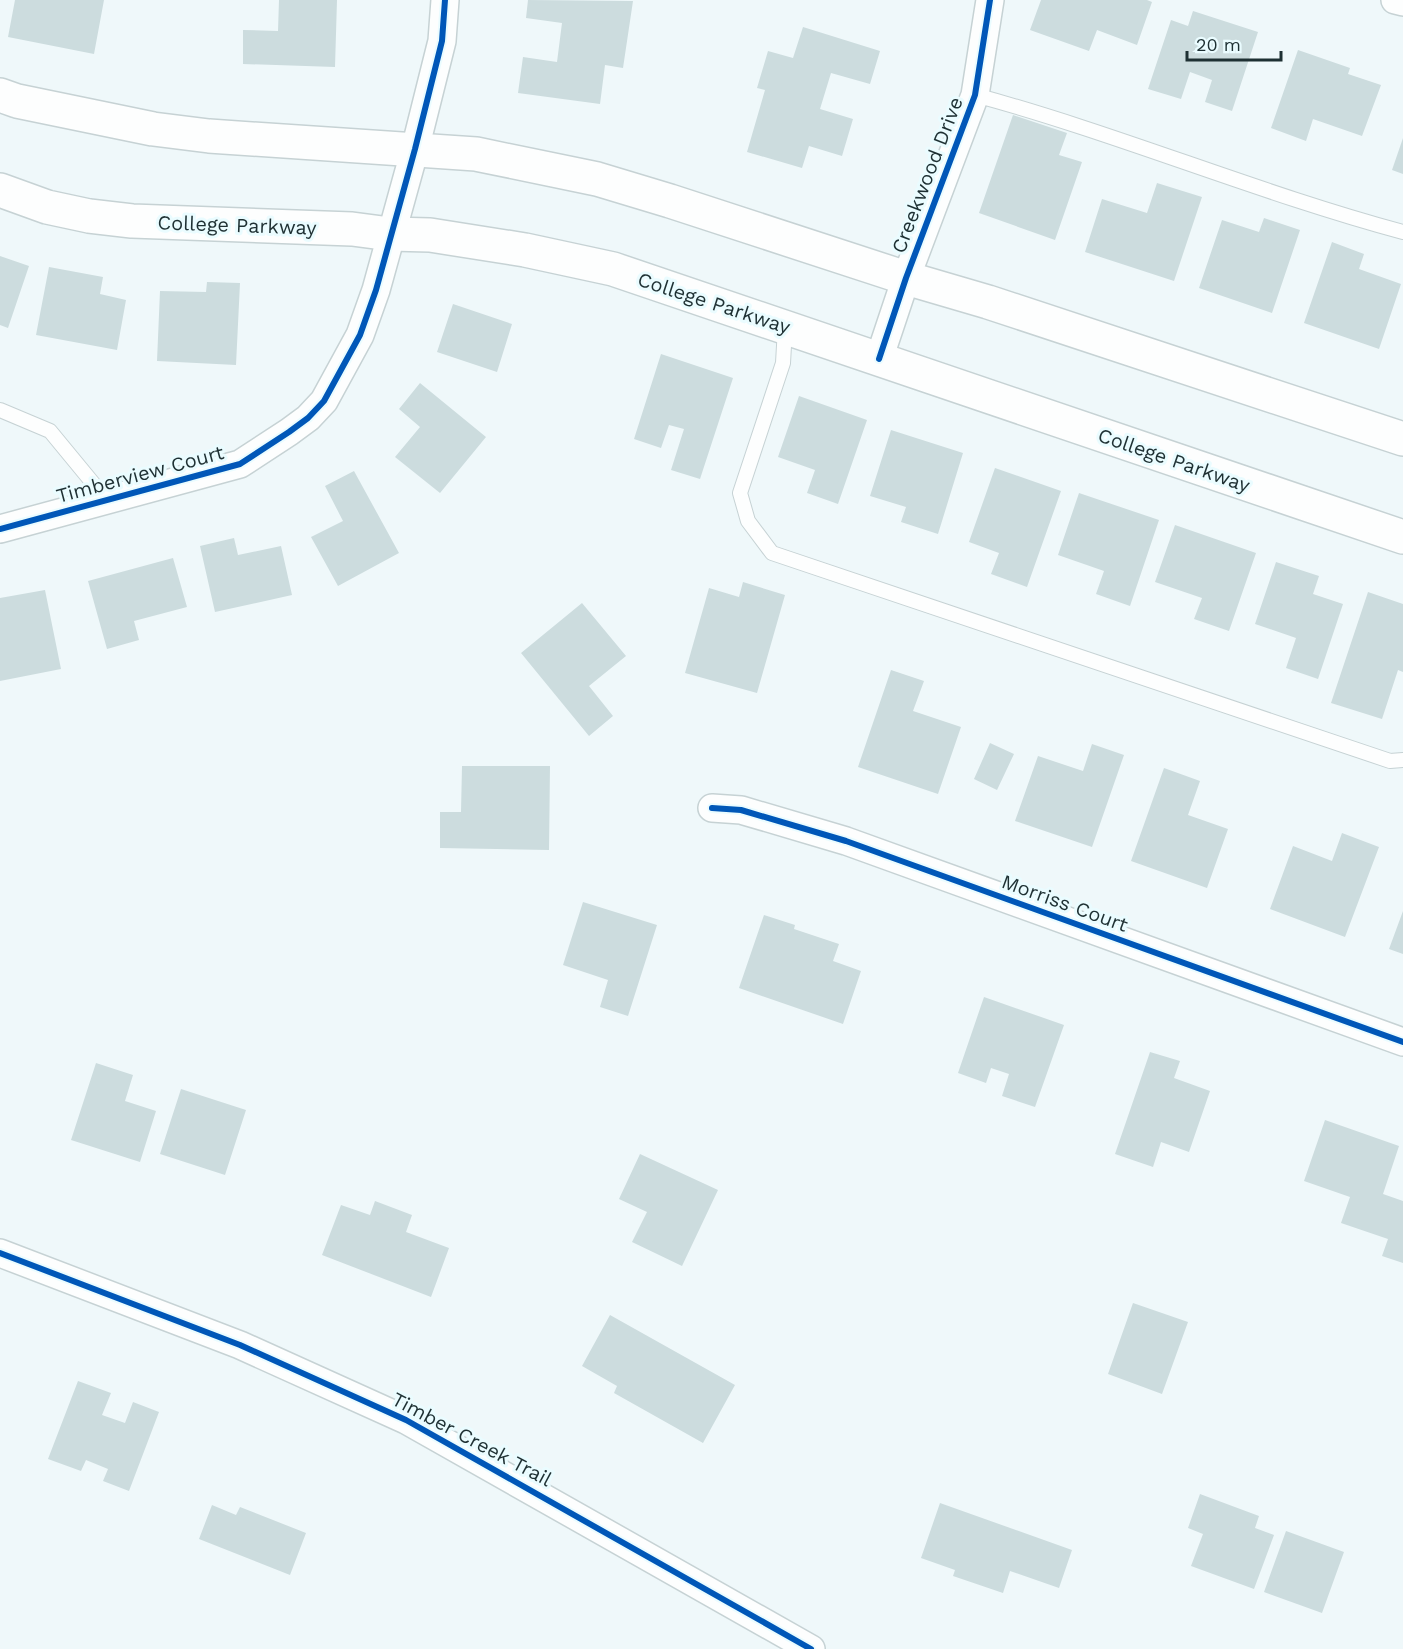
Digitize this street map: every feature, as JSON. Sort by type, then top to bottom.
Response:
[{"type":"main road","points":[[0,95],[17,101],[153,129],[209,136],[476,154],[597,179],[1000,306],[1403,438]]},
{"type":"main road","name":"College Parkway","points":[[0,190],[47,207],[89,216],[132,221],[429,235],[525,250],[613,269],[1403,537]]},
{"type":"street","name":"Timberview Court","points":[[0,529],[240,464],[308,418],[324,401],[360,334],[376,290],[442,41],[445,0]]},
{"type":"street","name":"Creekwood Drive","points":[[879,358],[906,278],[975,95],[990,0]]},
{"type":"street","points":[[1395,0],[1403,2]]},
{"type":"street","name":"Morriss Court","points":[[712,808],[741,810],[846,841],[1403,1042]]},
{"type":"street","name":"Timber Creek Trail","points":[[0,1252],[240,1346],[406,1420],[811,1649]]},
{"type":"lane","points":[[975,95],[1045,114],[1346,216],[1403,232]]},
{"type":"lane","points":[[785,326],[783,363],[740,493],[748,520],[772,553],[1390,761],[1403,760]]},
{"type":"lane","points":[[0,410],[50,431],[105,500]]},
{"type":"building","points":[[15,0],[104,0],[94,54],[8,37]]},
{"type":"building","points":[[279,0],[337,0],[335,67],[243,64],[243,30],[278,31]]},
{"type":"building","points":[[528,0],[633,1],[623,68],[605,65],[600,104],[518,93],[523,57],[557,62],[562,23],[526,18]]},
{"type":"building","points":[[1041,0],[1147,0],[1152,2],[1137,45],[1097,30],[1089,51],[1030,30]]},
{"type":"building","points":[[1193,11],[1258,32],[1232,111],[1205,102],[1212,80],[1190,72],[1181,99],[1148,89],[1171,20],[1188,26]]},
{"type":"building","points":[[803,27],[880,51],[870,84],[831,73],[820,109],[853,119],[842,156],[809,146],[802,168],[747,152],[765,90],[757,88],[768,51],[793,58]]},
{"type":"building","points":[[1298,50],[1350,68],[1348,74],[1381,85],[1362,136],[1313,119],[1306,141],[1271,128]]},
{"type":"building","points":[[1013,115],[1067,133],[1059,155],[1082,162],[1055,240],[979,213]]},
{"type":"building","points":[[1403,138],[1403,174],[1392,170]]},
{"type":"building","points":[[1157,183],[1202,197],[1174,281],[1085,252],[1102,199],[1147,213]]},
{"type":"building","points":[[1264,218],[1300,230],[1272,313],[1199,288],[1222,220],[1259,232]]},
{"type":"building","points":[[1332,242],[1364,254],[1359,269],[1401,284],[1379,349],[1304,323]]},
{"type":"building","points":[[0,256],[29,266],[8,328],[0,325]]},
{"type":"building","points":[[49,267],[103,277],[100,294],[126,300],[117,350],[36,335]]},
{"type":"building","points":[[207,282],[240,283],[236,365],[157,361],[160,291],[206,292]]},
{"type":"building","points":[[453,304],[512,324],[497,372],[437,352]]},
{"type":"building","points":[[661,354],[733,378],[700,479],[671,470],[684,429],[669,425],[661,448],[634,439]]},
{"type":"building","points":[[420,383],[486,437],[440,493],[395,457],[420,427],[399,409]]},
{"type":"building","points":[[799,396],[867,420],[838,504],[807,493],[815,470],[778,457]]},
{"type":"building","points":[[891,430],[963,453],[938,534],[901,522],[906,507],[870,496]]},
{"type":"building","points":[[995,468],[1061,491],[1027,587],[991,574],[999,553],[969,542]]},
{"type":"building","points":[[354,471],[399,553],[338,586],[311,537],[343,521],[325,486]]},
{"type":"building","points":[[1079,493],[1159,520],[1130,606],[1096,594],[1104,571],[1058,555]]},
{"type":"building","points":[[1175,525],[1256,553],[1229,631],[1194,619],[1202,598],[1155,582]]},
{"type":"building","points":[[234,538],[238,555],[281,546],[292,595],[215,612],[200,546]]},
{"type":"building","points":[[173,558],[187,607],[134,621],[139,640],[107,649],[88,581]]},
{"type":"building","points":[[1276,562],[1319,576],[1313,594],[1343,604],[1318,679],[1286,668],[1296,638],[1255,624]]},
{"type":"building","points":[[743,582],[785,595],[757,693],[685,673],[709,588],[739,597]]},
{"type":"building","points":[[45,590],[61,669],[0,681],[0,598]]},
{"type":"building","points":[[1368,592],[1403,604],[1403,672],[1398,670],[1382,719],[1331,703]]},
{"type":"building","points":[[582,603],[626,656],[589,686],[613,716],[589,736],[521,653]]},
{"type":"building","points":[[891,670],[924,681],[913,711],[961,727],[938,794],[858,767]]},
{"type":"building","points":[[990,743],[1014,754],[997,790],[974,779]]},
{"type":"building","points":[[1092,744],[1124,755],[1092,847],[1015,821],[1038,756],[1083,771]]},
{"type":"building","points":[[462,766],[550,766],[549,850],[440,848],[440,812],[461,812]]},
{"type":"building","points":[[1164,768],[1200,781],[1188,815],[1228,829],[1207,888],[1131,861]]},
{"type":"building","points":[[1342,833],[1379,847],[1345,937],[1270,909],[1293,846],[1332,861]]},
{"type":"building","points":[[583,902],[657,925],[628,1016],[600,1007],[608,980],[563,965]]},
{"type":"building","points":[[1403,911],[1403,954],[1389,949]]},
{"type":"building","points":[[764,915],[795,925],[794,929],[839,944],[833,961],[861,971],[843,1024],[739,988]]},
{"type":"building","points":[[984,997],[1064,1025],[1035,1107],[1002,1096],[1009,1074],[991,1068],[986,1083],[958,1073]]},
{"type":"building","points":[[1150,1052],[1180,1061],[1174,1078],[1210,1091],[1189,1152],[1161,1142],[1153,1167],[1115,1154]]},
{"type":"building","points":[[96,1063],[133,1075],[125,1101],[156,1111],[140,1162],[71,1140]]},
{"type":"building","points":[[181,1089],[246,1110],[225,1175],[160,1154]]},
{"type":"building","points":[[1325,1120],[1399,1146],[1383,1194],[1403,1201],[1403,1263],[1382,1256],[1388,1239],[1341,1223],[1350,1197],[1304,1181]]},
{"type":"building","points":[[640,1154],[718,1190],[682,1266],[632,1242],[647,1212],[619,1199]]},
{"type":"building","points":[[375,1201],[412,1215],[406,1232],[449,1248],[431,1297],[322,1255],[341,1205],[370,1215]]},
{"type":"building","points":[[1133,1303],[1188,1322],[1162,1394],[1108,1374]]},
{"type":"building","points":[[610,1315],[735,1385],[703,1443],[614,1393],[617,1386],[582,1366]]},
{"type":"building","points":[[78,1381],[111,1393],[102,1415],[125,1423],[133,1402],[159,1412],[129,1491],[103,1481],[108,1469],[86,1460],[81,1471],[48,1459]]},
{"type":"building","points":[[1200,1494],[1259,1516],[1255,1528],[1274,1535],[1254,1589],[1191,1566],[1203,1534],[1188,1528]]},
{"type":"building","points":[[940,1503],[1072,1550],[1059,1588],[1010,1571],[1003,1593],[953,1576],[955,1570],[921,1558]]},
{"type":"building","points":[[212,1505],[236,1515],[240,1507],[306,1533],[290,1575],[199,1539]]},
{"type":"building","points":[[1286,1531],[1344,1552],[1322,1613],[1264,1592]]},
{"type":"cycle path","points":[[0,529],[240,464],[308,418],[324,401],[360,335],[376,290],[442,41],[445,0]]},
{"type":"cycle path","points":[[879,359],[906,278],[975,95],[990,0]]},
{"type":"cycle path","points":[[712,808],[741,810],[846,841],[1403,1042]]},
{"type":"cycle path","points":[[0,1253],[240,1345],[406,1420],[811,1649]]}]
